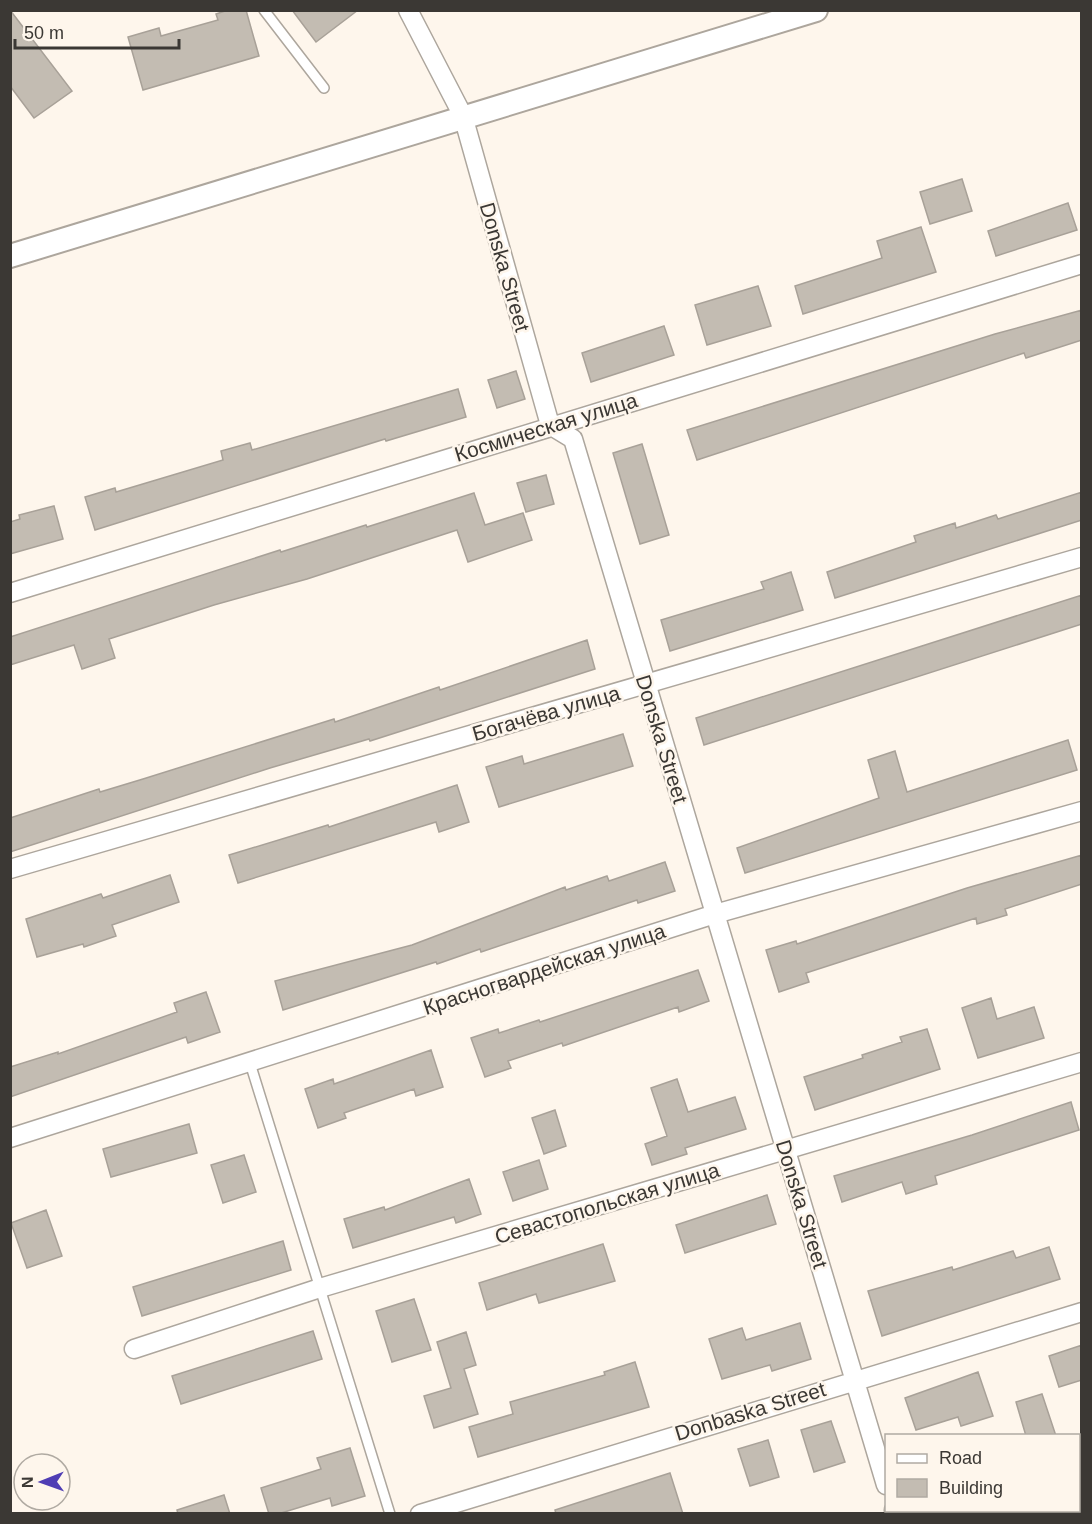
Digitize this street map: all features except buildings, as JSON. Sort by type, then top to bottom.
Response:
[{"type":"street","name":"Donska Street","points":[[408,10],[463,116],[550,425],[573,439],[885,1482]]},
{"type":"street","points":[[10,256],[816,10]]},
{"type":"street","name":"Космическая улица","points":[[10,593],[550,425],[1082,264]]},
{"type":"street","name":"Богачёва улица","points":[[10,869],[1082,557]]},
{"type":"street","name":"Красногвардейская улица","points":[[10,1138],[715,914],[1082,811]]},
{"type":"street","name":"Севастопольская улица","points":[[134,1349],[320,1288],[1082,1062]]},
{"type":"street","name":"Donbaska Street","points":[[420,1514],[855,1379],[1082,1312]]},
{"type":"lane","points":[[264,10],[324,88]]},
{"type":"lane","points":[[250,1063],[390,1514]]}]
